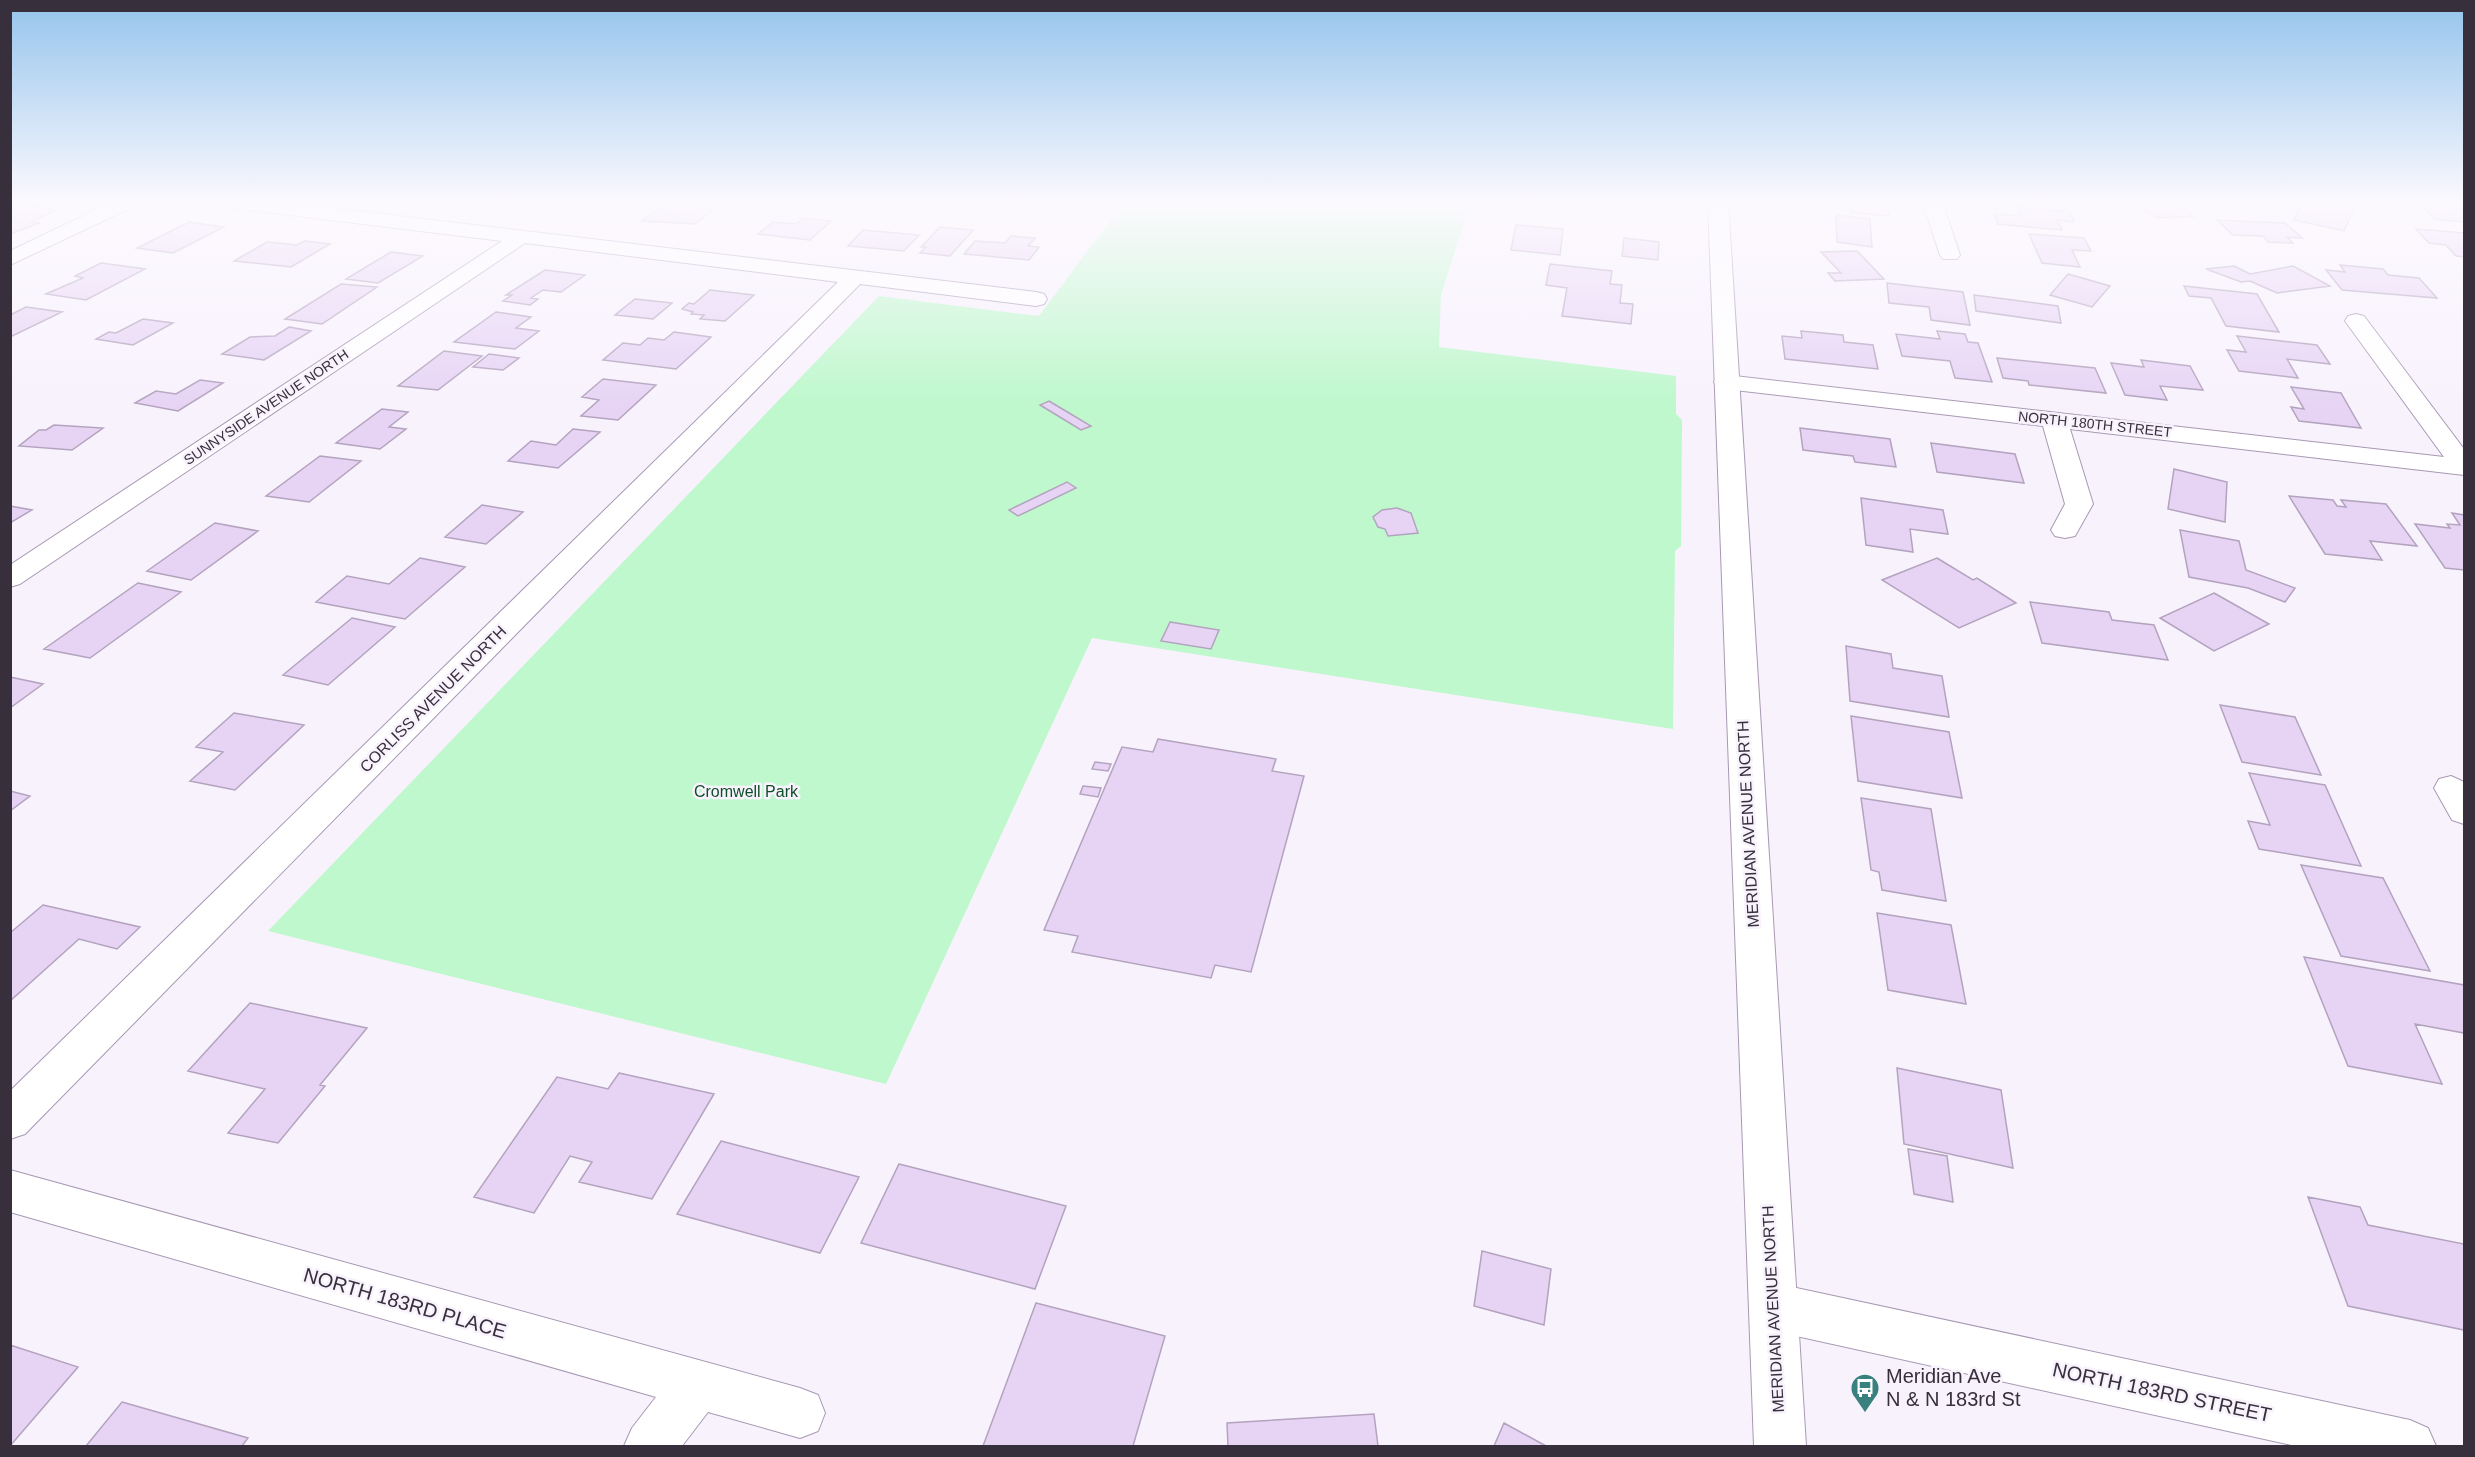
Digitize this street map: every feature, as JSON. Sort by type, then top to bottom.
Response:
[{"type":"street","name":"SUNNYSIDE AVENUE NORTH","points":[[10,578],[473,269]]},
{"type":"street","points":[[788,269],[1036,299]]},
{"type":"street","name":"MERIDIAN AVENUE NORTH","points":[[1721,269],[1780,1446]]},
{"type":"street","name":"CORLISS AVENUE NORTH","points":[[10,1120],[855,277]]},
{"type":"street","points":[[2356,321],[2464,466]]},
{"type":"street","name":"NORTH 180TH STREET","points":[[1726,382],[2464,466]]},
{"type":"street","points":[[2054,419],[2079,504],[2065,530]]},
{"type":"street","name":"NORTH 183RD PLACE","points":[[10,1191],[697,1386],[800,1413]]},
{"type":"street","name":"NORTH 183RD STREET","points":[[1773,1307],[2410,1446]]},
{"type":"street","points":[[650,1446],[697,1386]]},
{"type":"green space","name":"Cromwell Park","points":[[1074,269],[1449,269],[1441,295],[1439,347],[1676,376],[1676,414],[1682,420],[1681,546],[1675,551],[1673,729],[1092,638],[886,1084],[268,931],[879,296],[1039,316]]},
{"type":"building","points":[[89,269],[145,269],[86,300],[46,294],[83,278],[75,276]]},
{"type":"building","points":[[363,269],[401,269],[378,283],[346,279]]},
{"type":"building","points":[[1549,269],[1612,271],[1610,284],[1622,285],[1620,303],[1633,304],[1631,324],[1562,316],[1567,288],[1546,285]]},
{"type":"building","points":[[1837,269],[1874,269],[1884,279],[1835,281],[1828,273],[1841,273]]},
{"type":"building","points":[[2206,269],[2240,269],[2250,274],[2277,269],[2299,269],[2330,286],[2277,293],[2250,281],[2241,282]]},
{"type":"building","points":[[2343,269],[2383,269],[2388,275],[2419,278],[2437,298],[2342,290],[2326,270],[2345,272]]},
{"type":"building","points":[[545,270],[585,275],[561,292],[543,290],[531,298],[538,299],[530,305],[503,301],[512,295],[506,295]]},
{"type":"building","points":[[2068,274],[2110,286],[2092,307],[2050,295]]},
{"type":"building","points":[[1887,283],[1963,292],[1970,325],[1931,320],[1929,307],[1889,303]]},
{"type":"building","points":[[341,284],[377,287],[322,324],[285,319]]},
{"type":"building","points":[[2184,286],[2257,294],[2279,332],[2226,326],[2211,298],[2189,296]]},
{"type":"building","points":[[710,290],[754,295],[725,321],[700,319],[704,315],[691,314],[693,312],[682,309],[689,303],[694,304]]},
{"type":"building","points":[[1974,295],[2058,306],[2061,323],[1976,311]]},
{"type":"building","points":[[635,299],[672,303],[653,319],[615,315]]},
{"type":"building","points":[[26,307],[62,312],[10,337],[10,315]]},
{"type":"building","points":[[496,312],[531,317],[516,328],[539,331],[515,349],[454,342]]},
{"type":"building","points":[[143,319],[173,323],[133,345],[96,339],[109,332],[116,333]]},
{"type":"building","points":[[289,327],[311,331],[264,360],[222,354],[250,337],[275,336]]},
{"type":"building","points":[[1801,331],[1843,335],[1844,342],[1873,345],[1878,369],[1785,359],[1782,336],[1802,338]]},
{"type":"building","points":[[1937,331],[1965,334],[1968,342],[1978,343],[1992,382],[1955,378],[1950,361],[1902,356],[1896,334],[1940,339]]},
{"type":"building","points":[[674,332],[711,337],[676,369],[603,360],[623,343],[640,345],[648,338],[664,340]]},
{"type":"building","points":[[2237,336],[2317,345],[2330,364],[2287,359],[2298,378],[2239,371],[2227,350],[2246,352]]},
{"type":"building","points":[[444,351],[482,356],[438,390],[398,386]]},
{"type":"building","points":[[489,354],[519,358],[503,370],[473,367]]},
{"type":"building","points":[[1997,358],[2095,368],[2106,393],[2029,385],[2028,381],[2003,378]]},
{"type":"building","points":[[2141,360],[2190,366],[2203,390],[2160,386],[2167,400],[2125,395],[2111,363],[2144,367]]},
{"type":"building","points":[[603,379],[656,385],[618,420],[581,416],[599,400],[582,397]]},
{"type":"building","points":[[200,380],[223,383],[178,411],[135,403],[156,391],[176,394]]},
{"type":"building","points":[[2291,387],[2341,393],[2361,428],[2299,421],[2291,407],[2304,409]]},
{"type":"building","points":[[1049,401],[1091,426],[1081,430],[1040,405]]},
{"type":"building","points":[[382,409],[408,412],[389,427],[406,429],[380,449],[336,443]]},
{"type":"building","points":[[54,425],[103,428],[72,450],[19,446],[39,430],[46,430]]},
{"type":"building","points":[[1800,428],[1890,439],[1896,467],[1855,462],[1853,456],[1803,450]]},
{"type":"building","points":[[573,429],[600,432],[558,468],[508,461],[531,441],[556,445]]},
{"type":"building","points":[[1931,443],[2015,454],[2024,483],[1937,472]]},
{"type":"building","points":[[320,456],[361,461],[309,502],[266,496]]},
{"type":"building","points":[[2174,469],[2227,482],[2225,522],[2168,509]]},
{"type":"building","points":[[1067,482],[1076,488],[1018,516],[1009,510]]},
{"type":"building","points":[[2289,496],[2333,500],[2337,506],[2346,507],[2341,500],[2386,504],[2417,546],[2370,541],[2382,560],[2325,554]]},
{"type":"building","points":[[1861,498],[1943,510],[1948,534],[1910,529],[1913,552],[1866,545]]},
{"type":"building","points":[[482,505],[523,512],[486,544],[445,537]]},
{"type":"building","points":[[10,506],[32,510],[10,523]]},
{"type":"building","points":[[1397,508],[1411,513],[1418,533],[1388,536],[1385,529],[1378,527],[1373,517],[1382,510]]},
{"type":"building","points":[[2452,513],[2464,515],[2464,570],[2445,568],[2415,524],[2450,528],[2447,524],[2460,525]]},
{"type":"building","points":[[215,523],[258,531],[191,580],[147,571]]},
{"type":"building","points":[[2180,530],[2239,541],[2246,570],[2295,588],[2285,602],[2248,588],[2189,577]]},
{"type":"building","points":[[420,558],[465,567],[405,619],[316,602],[347,576],[389,584]]},
{"type":"building","points":[[1937,558],[1973,580],[1977,578],[2016,603],[1959,628],[1882,580]]},
{"type":"building","points":[[138,583],[181,592],[90,658],[44,649]]},
{"type":"building","points":[[2214,593],[2269,624],[2214,651],[2160,618]]},
{"type":"building","points":[[2030,602],[2109,612],[2112,620],[2154,625],[2168,660],[2042,643]]},
{"type":"building","points":[[352,618],[395,627],[328,685],[283,675]]},
{"type":"building","points":[[1170,622],[1219,630],[1211,649],[1161,641]]},
{"type":"building","points":[[1846,646],[1891,654],[1893,668],[1942,676],[1949,717],[1850,701]]},
{"type":"building","points":[[10,677],[43,684],[10,708]]},
{"type":"building","points":[[2220,705],[2295,717],[2321,775],[2242,762]]},
{"type":"building","points":[[234,713],[304,725],[235,790],[190,781],[223,752],[196,747]]},
{"type":"building","points":[[1851,716],[1949,732],[1962,798],[1858,781]]},
{"type":"building","points":[[1158,739],[1276,759],[1272,771],[1304,776],[1251,972],[1215,965],[1211,978],[1072,952],[1078,936],[1044,930],[1122,747],[1153,752]]},
{"type":"building","points":[[1095,762],[1111,764],[1108,771],[1092,769]]},
{"type":"building","points":[[2249,773],[2325,785],[2361,866],[2259,849],[2248,821],[2270,825]]},
{"type":"building","points":[[1083,786],[1101,788],[1098,797],[1080,794]]},
{"type":"building","points":[[10,791],[30,796],[10,811]]},
{"type":"building","points":[[1861,798],[1931,809],[1946,901],[1882,890],[1879,872],[1871,870]]},
{"type":"building","points":[[2301,865],[2383,878],[2430,971],[2341,956]]},
{"type":"building","points":[[43,905],[140,927],[117,949],[79,939],[10,1001],[10,933]]},
{"type":"building","points":[[1877,913],[1951,925],[1966,1004],[1888,990]]},
{"type":"building","points":[[2304,957],[2464,985],[2464,1033],[2415,1024],[2442,1084],[2348,1066]]},
{"type":"building","points":[[250,1003],[367,1028],[320,1085],[325,1086],[278,1143],[228,1133],[265,1089],[188,1071]]},
{"type":"building","points":[[1897,1068],[2001,1090],[2013,1168],[1904,1144]]},
{"type":"building","points":[[619,1073],[714,1094],[652,1199],[579,1182],[592,1162],[570,1156],[534,1213],[474,1197],[557,1077],[608,1089]]},
{"type":"building","points":[[721,1141],[859,1177],[820,1253],[677,1214]]},
{"type":"building","points":[[1908,1149],[1947,1156],[1953,1202],[1914,1194]]},
{"type":"building","points":[[899,1164],[1066,1206],[1035,1289],[861,1243]]},
{"type":"building","points":[[2308,1197],[2360,1207],[2368,1225],[2464,1244],[2464,1330],[2348,1306]]},
{"type":"building","points":[[1482,1251],[1551,1269],[1544,1325],[1474,1306]]},
{"type":"building","points":[[1036,1303],[1165,1336],[1133,1446],[983,1446]]},
{"type":"building","points":[[10,1345],[78,1367],[10,1446]]},
{"type":"building","points":[[122,1402],[248,1438],[242,1446],[86,1446]]},
{"type":"building","points":[[1374,1414],[1378,1446],[1228,1446],[1227,1423]]},
{"type":"building","points":[[1504,1423],[1546,1446],[1494,1446]]},
{"type":"place","name":"Meridian Ave N & N 183rd St","points":[[1865,1414]]}]
